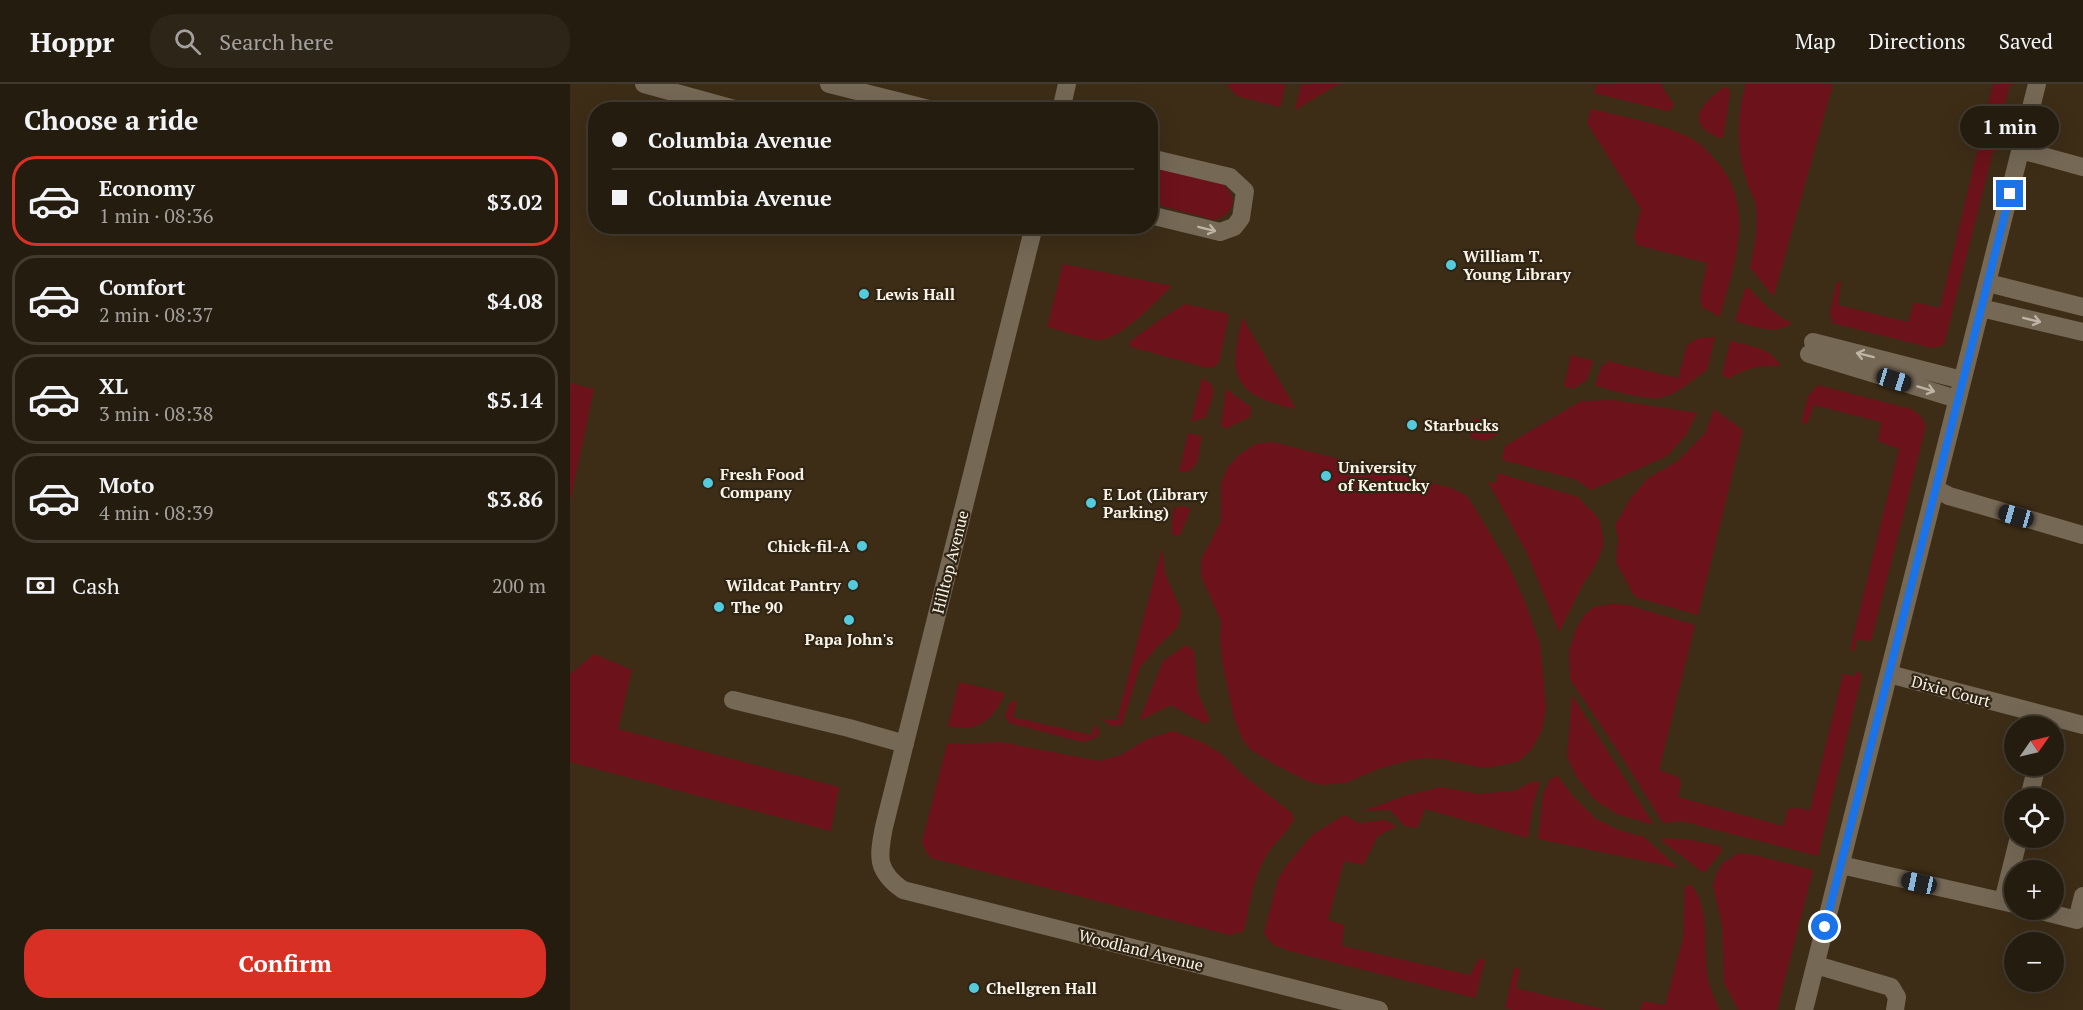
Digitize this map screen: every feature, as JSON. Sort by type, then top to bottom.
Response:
[{"type":"street","points":[[644,84],[709,102]]},
{"type":"street","points":[[829,84],[901,102]]},
{"type":"street","points":[[1063,102],[1067,84]]},
{"type":"street","points":[[1804,1010],[2037,84]]},
{"type":"street","points":[[2021,150],[2083,167]]},
{"type":"street","points":[[1158,160],[1230,177],[1245,191],[1241,218],[1234,227],[1220,232],[1158,217]]},
{"type":"street","name":"Hilltop Avenue","points":[[903,890],[885,874],[879,850],[1032,234]]},
{"type":"street","points":[[1988,283],[2083,307]]},
{"type":"street","points":[[1981,308],[2083,332]]},
{"type":"street","points":[[1958,399],[1811,348],[1962,380]]},
{"type":"street","points":[[1936,489],[1949,496],[2083,535]]},
{"type":"street","name":"Dixie Court","points":[[1889,674],[2032,716]]},
{"type":"street","points":[[733,700],[904,744]]},
{"type":"street","name":"Dixie Court","points":[[2064,723],[2083,725]]},
{"type":"street","points":[[1841,865],[2004,902]]},
{"type":"street","name":"Woodland Avenue","points":[[903,890],[1379,1010]]},
{"type":"street","points":[[2064,917],[2077,920],[2083,896]]},
{"type":"street","points":[[1816,964],[1891,987],[1897,997],[1894,1010]]},
{"type":"shaded area","name":"University of Kentucky","points":[[570,84],[2083,84],[2083,1010],[570,1010]]},
{"type":"shaded area","points":[[1226,84],[1286,84],[1280,107],[1237,96]]},
{"type":"shaded area","points":[[1301,84],[1339,84],[1295,110]]},
{"type":"shaded area","points":[[1597,84],[1660,84],[1674,104],[1672,109],[1667,111],[1594,93]]},
{"type":"shaded area","points":[[1746,84],[1833,84],[1774,295],[1750,267],[1756,237],[1757,215],[1742,165],[1739,142],[1739,118]]},
{"type":"shaded area","points":[[1993,84],[2010,84],[1944,345],[1932,348],[1832,323],[1830,311],[1837,282],[1841,282],[1838,305],[1908,322],[1914,302],[1940,308]]},
{"type":"shaded area","points":[[1724,87],[1729,89],[1730,93],[1724,134],[1721,139],[1704,129],[1699,117],[1704,105]]},
{"type":"shaded area","points":[[1591,109],[1681,133],[1703,147],[1719,164],[1737,200],[1739,219],[1735,259],[1720,317],[1702,307],[1700,297],[1707,263],[1637,245],[1634,236],[1641,209],[1587,123]]},
{"type":"shaded area","points":[[1158,166],[1220,182],[1226,187],[1232,198],[1231,209],[1222,217],[1214,220],[1158,205]]},
{"type":"shaded area","points":[[1063,264],[1172,286],[1147,310],[1116,334],[1106,339],[1091,339],[1047,327]]},
{"type":"shaded area","points":[[1745,288],[1750,289],[1764,304],[1792,323],[1778,329],[1771,329],[1735,321]]},
{"type":"shaded area","points":[[1185,304],[1229,314],[1219,363],[1213,367],[1204,367],[1131,347],[1129,342]]},
{"type":"shaded area","points":[[1242,317],[1296,409],[1260,398],[1245,387],[1239,379],[1235,358]]},
{"type":"shaded area","points":[[1715,337],[1707,370],[1684,387],[1665,397],[1636,396],[1595,385],[1602,365],[1606,365],[1607,361],[1678,378],[1687,345],[1699,338]]},
{"type":"shaded area","points":[[1730,341],[1765,351],[1781,366],[1754,368],[1729,379],[1722,375]]},
{"type":"shaded area","points":[[1571,355],[1593,361],[1587,380],[1573,389],[1564,386]]},
{"type":"shaded area","points":[[1202,378],[1211,384],[1214,391],[1206,417],[1191,422]]},
{"type":"shaded area","points":[[570,383],[594,389],[570,502]]},
{"type":"shaded area","points":[[1818,385],[1911,409],[1920,415],[1926,426],[1871,641],[1857,640],[1854,651],[1850,650],[1899,449],[1878,441],[1881,422],[1814,405],[1808,422],[1804,425],[1802,420],[1808,396]]},
{"type":"shaded area","points":[[1226,389],[1251,407],[1250,417],[1225,429],[1221,425]]},
{"type":"shaded area","points":[[1613,400],[1697,413],[1686,435],[1667,456],[1591,490],[1575,479],[1502,460],[1505,446],[1581,401]]},
{"type":"shaded area","points":[[1714,409],[1743,430],[1698,615],[1638,598],[1633,594],[1616,562],[1618,538],[1615,525],[1630,499],[1648,478],[1678,461],[1705,433]]},
{"type":"shaded area","points":[[1474,418],[1499,424],[1497,435],[1484,441],[1470,437]]},
{"type":"shaded area","points":[[1188,433],[1202,436],[1197,463],[1188,472],[1179,472]]},
{"type":"shaded area","points":[[1273,442],[1451,488],[1467,496],[1507,562],[1525,602],[1540,645],[1546,706],[1542,730],[1531,750],[1519,761],[1483,768],[1427,758],[1378,769],[1346,783],[1321,785],[1305,780],[1272,763],[1250,749],[1242,739],[1234,718],[1223,666],[1220,640],[1221,621],[1201,576],[1201,560],[1221,521],[1221,483],[1228,467],[1239,455],[1255,444]]},
{"type":"shaded area","points":[[1498,473],[1578,497],[1599,519],[1603,546],[1596,564],[1559,632],[1527,553],[1488,482],[1496,483]]},
{"type":"shaded area","points":[[1185,506],[1191,509],[1181,533],[1177,536],[1172,534],[1174,508]]},
{"type":"shaded area","points":[[1162,548],[1165,573],[1181,611],[1178,627],[1140,667],[1122,725],[1112,726],[1101,719],[1117,719]]},
{"type":"shaded area","points":[[1611,604],[1628,605],[1695,625],[1659,770],[1678,777],[1681,783],[1678,797],[1783,826],[1788,809],[1810,810],[1843,674],[1855,676],[1856,671],[1862,675],[1818,856],[1681,821],[1663,823],[1570,679],[1569,651],[1576,629],[1584,615],[1594,607]]},
{"type":"shaded area","points":[[1186,645],[1194,651],[1198,694],[1210,720],[1205,724],[1171,705],[1139,721],[1163,661]]},
{"type":"shaded area","points":[[594,654],[632,670],[618,729],[839,787],[831,831],[570,762],[570,674]]},
{"type":"shaded area","points":[[959,682],[1005,693],[995,711],[975,727],[948,726]]},
{"type":"shaded area","points":[[1572,695],[1654,825],[1617,814],[1595,800],[1576,776],[1567,757]]},
{"type":"shaded area","points":[[1017,700],[1013,717],[1091,735],[1095,724],[1100,732],[1094,739],[1082,742],[1009,723],[1005,715],[1010,703]]},
{"type":"shaded area","points":[[1173,731],[1202,742],[1223,755],[1243,775],[1292,813],[1294,819],[1268,853],[1259,871],[1244,931],[1230,935],[931,858],[926,852],[922,842],[947,744],[1001,742],[1099,761],[1121,755],[1147,739]]},
{"type":"shaded area","points":[[1558,776],[1572,795],[1596,819],[1621,831],[1644,837],[1678,868],[1538,839],[1543,794],[1550,779]]},
{"type":"shaded area","points":[[1534,781],[1540,783],[1533,805],[1528,838],[1425,809],[1417,828],[1405,826],[1390,810],[1363,811],[1404,796],[1441,787],[1478,794],[1514,791]]},
{"type":"shaded area","points":[[1344,815],[1359,823],[1385,820],[1395,827],[1378,836],[1363,865],[1344,861],[1328,920],[1344,925],[1342,946],[1470,975],[1481,958],[1485,961],[1475,998],[1289,951],[1272,944],[1264,933],[1278,879],[1285,867],[1312,835]]},
{"type":"shaded area","points":[[1663,838],[1691,840],[1720,846],[1722,851],[1704,873],[1662,841]]},
{"type":"shaded area","points":[[1739,853],[1813,870],[1777,1010],[1738,1010],[1724,983],[1722,925],[1713,886],[1716,874],[1723,863]]},
{"type":"shaded area","points":[[1691,885],[1702,907],[1707,971],[1719,1010],[1640,1010],[1643,1001],[1665,1005],[1683,938],[1685,886]]},
{"type":"shaded area","points":[[1514,968],[1520,969],[1516,988],[1606,1010],[1514,1010],[1505,1008]]},
{"type":"place","name":"William T. Young Library","points":[[1451,265]]},
{"type":"place","name":"Lewis Hall","points":[[864,294]]},
{"type":"place","name":"Starbucks","points":[[1412,425]]},
{"type":"place","name":"University of Kentucky","points":[[1326,476]]},
{"type":"place","name":"Fresh Food Company","points":[[708,483]]},
{"type":"place","name":"E Lot (Library Parking)","points":[[1091,503]]},
{"type":"place","name":"Chick-fil-A","points":[[862,546]]},
{"type":"place","name":"Wildcat Pantry","points":[[853,585]]},
{"type":"place","name":"The 90","points":[[719,607]]},
{"type":"place","name":"Papa John's","points":[[849,620]]},
{"type":"place","name":"Chellgren Hall","points":[[974,988]]},
{"type":"route","points":[[1825,927],[2010,194]]}]
